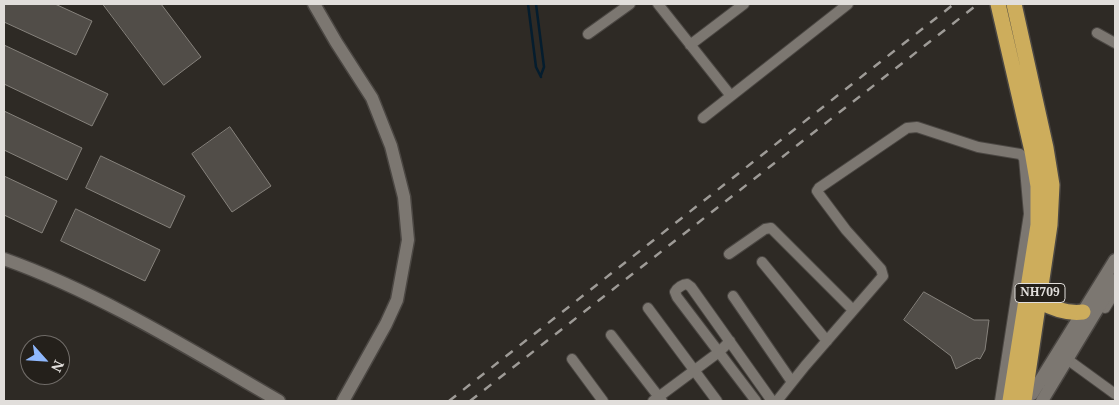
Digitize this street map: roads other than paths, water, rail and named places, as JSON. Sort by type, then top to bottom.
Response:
[{"type":"highway","name":"NH709","points":[[998,4],[1032,151],[1045,186],[1038,224],[1026,398]]},
{"type":"highway","name":"NH709","points":[[1014,4],[1046,148],[1045,186],[1050,225],[1026,398]]},
{"type":"highway","points":[[1039,301],[1047,306],[1066,312],[1084,312]]},
{"type":"street","points":[[314,4],[376,106],[391,146],[404,196],[408,240],[397,300],[386,324],[343,401]]},
{"type":"street","points":[[588,34],[630,4]]},
{"type":"street","points":[[658,4],[731,96]]},
{"type":"street","points":[[690,45],[744,4]]},
{"type":"street","points":[[703,118],[848,4]]},
{"type":"street","points":[[1097,32],[1115,43]]},
{"type":"street","points":[[777,401],[881,279],[882,272],[846,230],[818,191],[822,185],[907,128],[926,130],[978,147],[1023,155],[1029,214],[1026,398]]},
{"type":"street","points":[[729,254],[765,229],[770,228],[853,310]]},
{"type":"street","points":[[4,259],[97,300],[181,344],[279,401]]},
{"type":"street","points":[[1026,398],[1084,312],[1115,260]]},
{"type":"street","points":[[762,262],[827,341]]},
{"type":"street","points":[[1026,398],[1115,280]]},
{"type":"street","points":[[756,401],[677,297],[676,290],[684,284],[689,284],[772,401]]},
{"type":"street","points":[[1026,398],[1071,362],[1115,292]]},
{"type":"street","points":[[733,296],[792,382]]},
{"type":"street","points":[[648,308],[717,401]]},
{"type":"street","points":[[611,334],[658,400],[719,352],[730,341]]},
{"type":"street","points":[[572,359],[603,401]]},
{"type":"street","points":[[1071,362],[1115,394]]},
{"type":"waterway","points":[[528,4],[536,67],[541,77]]},
{"type":"waterway","points":[[536,4],[544,67],[541,75]]},
{"type":"railway","points":[[449,401],[954,4]]},
{"type":"railway","points":[[470,401],[978,4]]}]
